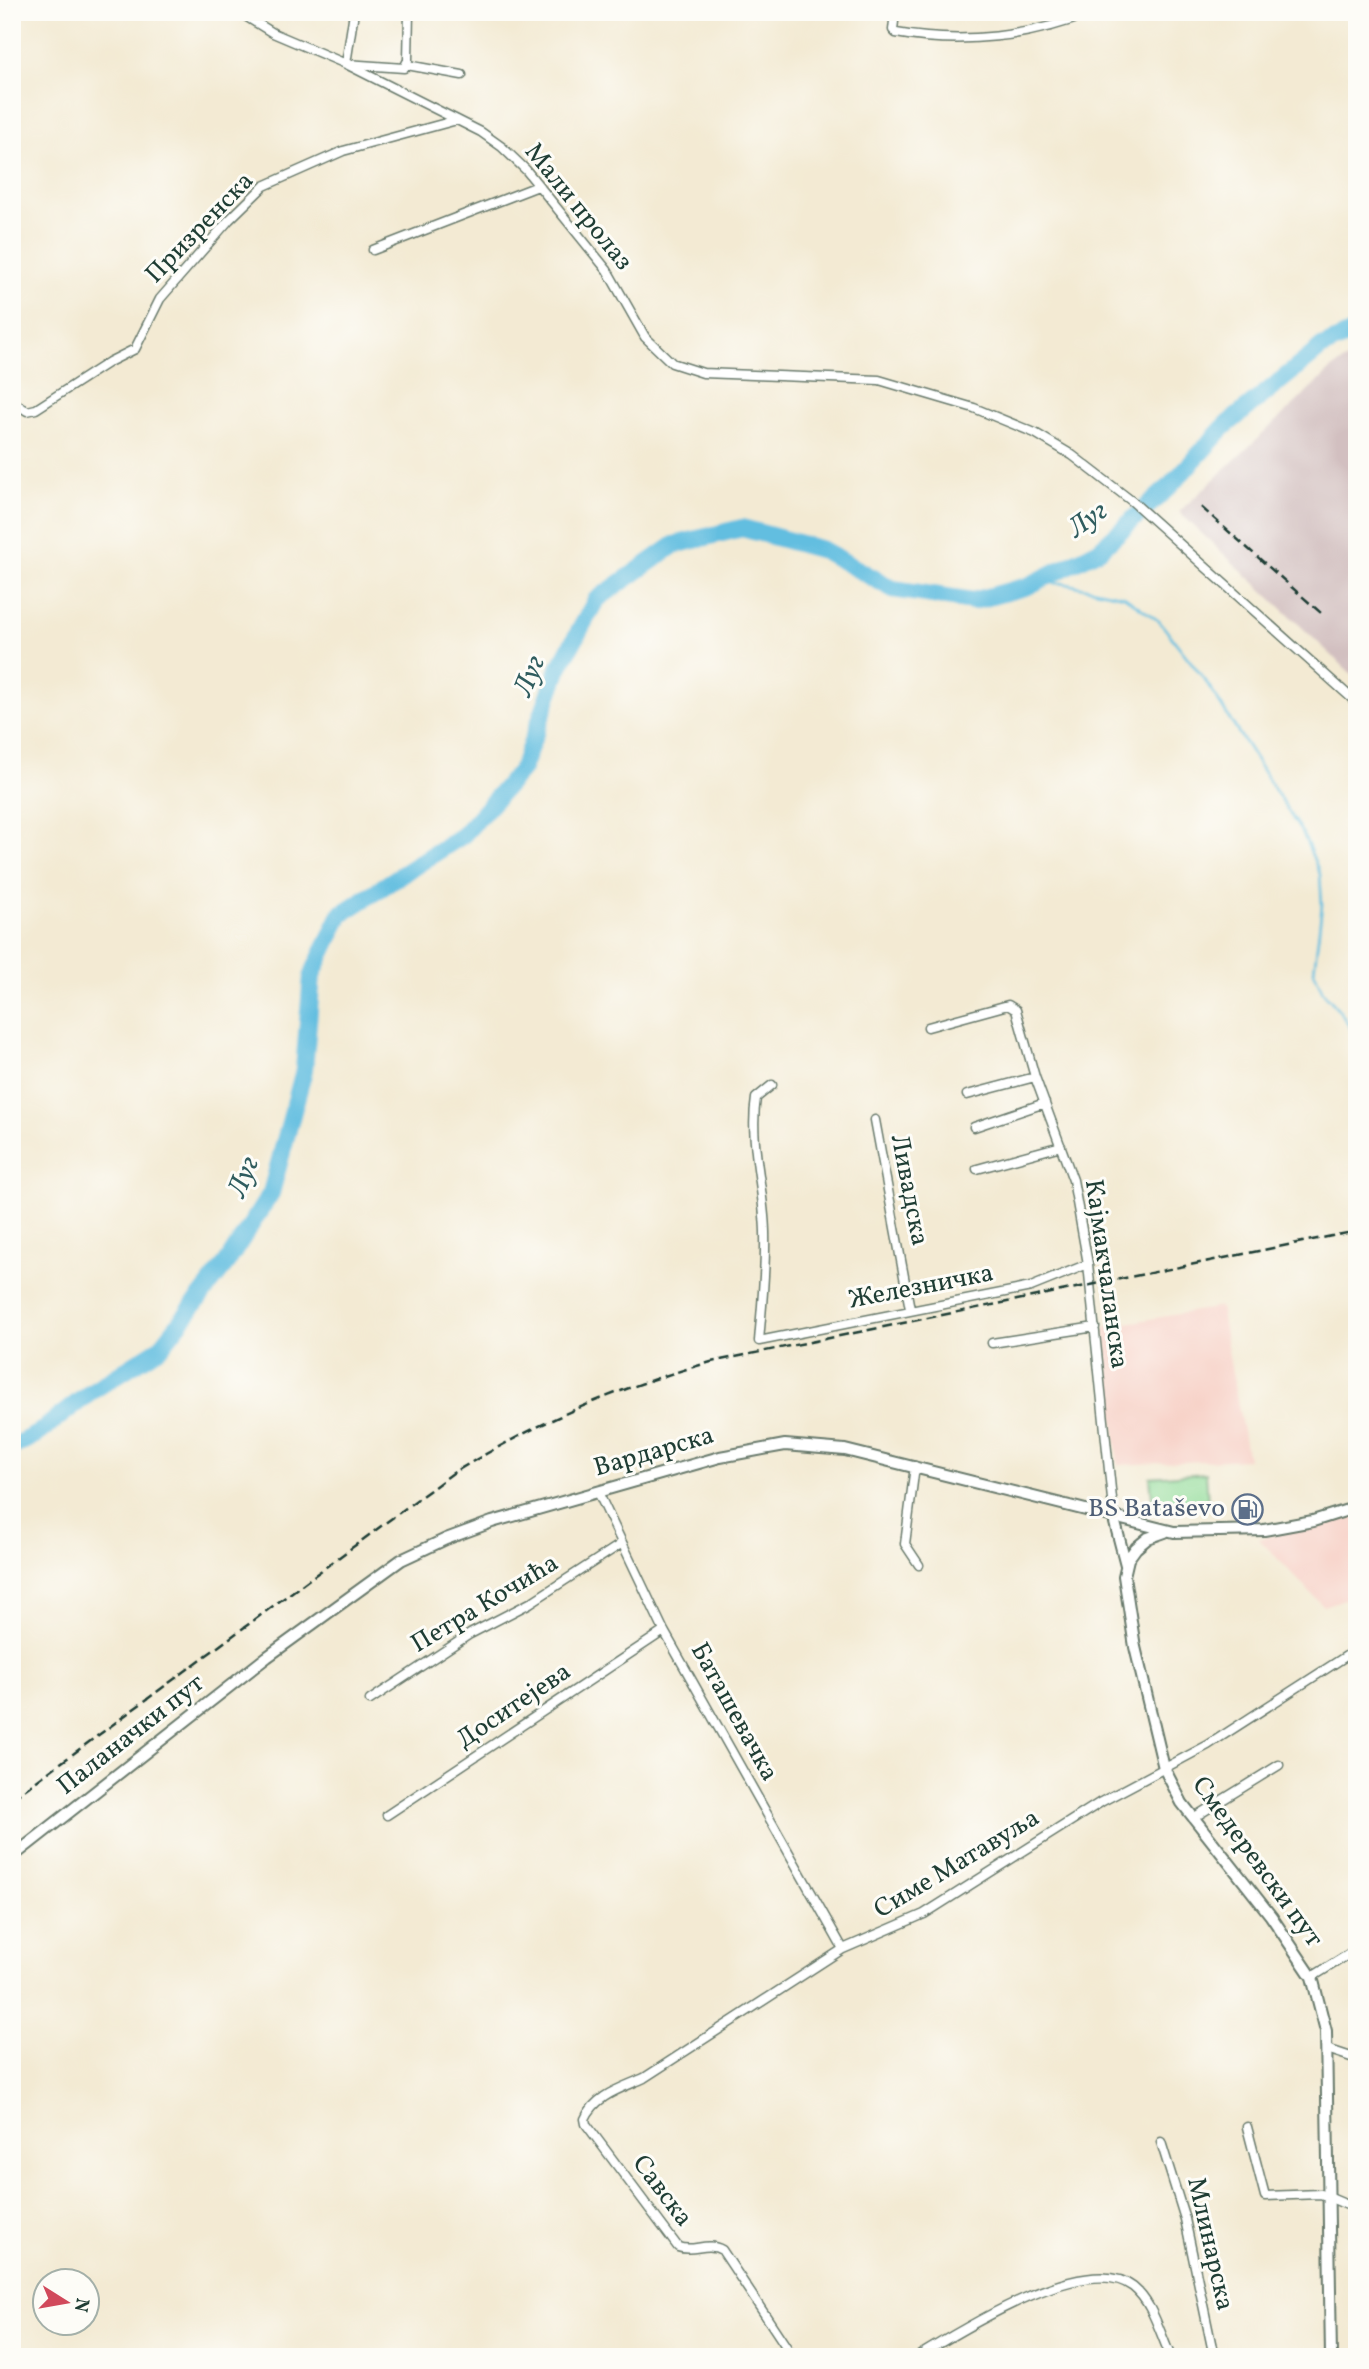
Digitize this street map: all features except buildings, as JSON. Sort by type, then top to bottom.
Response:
[{"type":"main road","name":"Вардарска","points":[[245,1675],[360,1587],[416,1552],[492,1522],[720,1457],[785,1445],[845,1450],[1166,1532]]},
{"type":"main road","points":[[1126,1565],[1140,1544],[1166,1532],[1264,1530],[1313,1521],[1357,1507]]},
{"type":"main road","name":"Смедеревски пут","points":[[1114,1519],[1126,1565],[1125,1589],[1133,1636],[1164,1768],[1182,1803],[1271,1916],[1312,1976],[1327,2049],[1331,2357]]},
{"type":"main road","name":"Паланачки пут","points":[[12,1857],[245,1675]]},
{"type":"street","name":"Мали пролаз","points":[[239,12],[274,33],[346,64],[457,120],[502,147],[607,270],[645,337],[672,363],[703,373],[871,379],[974,408],[1035,433],[1100,474],[1357,704]]},
{"type":"street","points":[[354,12],[346,64],[407,65],[462,75]]},
{"type":"street","points":[[407,65],[409,12]]},
{"type":"street","points":[[895,12],[894,32],[954,38],[998,38],[1069,22],[1093,12]]},
{"type":"street","name":"Призренска","points":[[12,401],[27,411],[36,409],[135,349],[160,299],[229,220],[264,186],[343,151],[457,120]]},
{"type":"street","points":[[373,250],[538,186]]},
{"type":"street","name":"Кајмакчаланска","points":[[928,1027],[1012,1006],[1073,1180],[1088,1264],[1114,1519]]},
{"type":"street","points":[[967,1095],[1035,1077]]},
{"type":"street","name":"Железничка","points":[[772,1085],[756,1098],[753,1114],[752,1134],[765,1232],[759,1341],[1031,1287],[1088,1264]]},
{"type":"street","points":[[974,1127],[1045,1104]]},
{"type":"street","name":"Ливадска","points":[[874,1120],[910,1309]]},
{"type":"street","points":[[977,1169],[1061,1146]]},
{"type":"street","points":[[992,1343],[1095,1326]]},
{"type":"street","points":[[915,1466],[905,1544],[919,1565]]},
{"type":"street","name":"Баташевачка","points":[[598,1492],[664,1631],[843,1949]]},
{"type":"street","name":"Петра Кочића","points":[[370,1700],[470,1634],[530,1602],[621,1544]]},
{"type":"street","name":"Доситејева","points":[[387,1815],[664,1631]]},
{"type":"street","name":"Симе Матавуља","points":[[584,2119],[592,2106],[608,2094],[644,2078],[843,1949],[924,1914],[1039,1840],[1208,1745],[1357,1649]]},
{"type":"street","points":[[1193,1818],[1279,1765]]},
{"type":"street","points":[[1312,1976],[1357,1949]]},
{"type":"street","points":[[1327,2049],[1357,2059]]},
{"type":"street","name":"Савска","points":[[584,2119],[678,2248],[686,2250],[710,2245],[725,2254],[793,2357]]},
{"type":"street","points":[[1247,2127],[1265,2196],[1327,2195],[1357,2209]]},
{"type":"street","name":"Млинарска","points":[[1161,2141],[1185,2219],[1214,2357]]},
{"type":"street","points":[[917,2357],[1006,2307],[1075,2280],[1102,2276],[1122,2281],[1141,2295],[1171,2357]]},
{"type":"shaded area","points":[[1357,353],[1357,679],[1179,512],[1334,367]]},
{"type":"shaded area","points":[[1220,1307],[1248,1459],[1118,1465],[1104,1327]]},
{"type":"shaded area","points":[[1357,1514],[1357,1595],[1323,1606],[1259,1539]]},
{"type":"green space","points":[[1206,1473],[1208,1504],[1153,1509],[1150,1477]]},
{"type":"waterway","name":"Луг","points":[[12,1447],[37,1434],[95,1389],[161,1347],[226,1264],[271,1193],[304,1070],[312,975],[341,914],[463,835],[522,769],[559,668],[596,600],[674,545],[742,528],[823,550],[893,589],[973,601],[1028,586],[1099,550],[1169,487],[1225,426],[1322,347],[1357,331]]},
{"type":"waterway","points":[[1032,584],[1062,583],[1124,596],[1159,621],[1205,680],[1304,836],[1320,874],[1322,905],[1314,971],[1323,992],[1339,1010],[1357,1038]]},
{"type":"railway","points":[[1201,507],[1321,613]]},
{"type":"railway","points":[[12,1799],[453,1473],[578,1408],[642,1383],[711,1362],[1357,1231]]},
{"type":"place","name":"BS Bataševo","points":[[1248,1509]]}]
